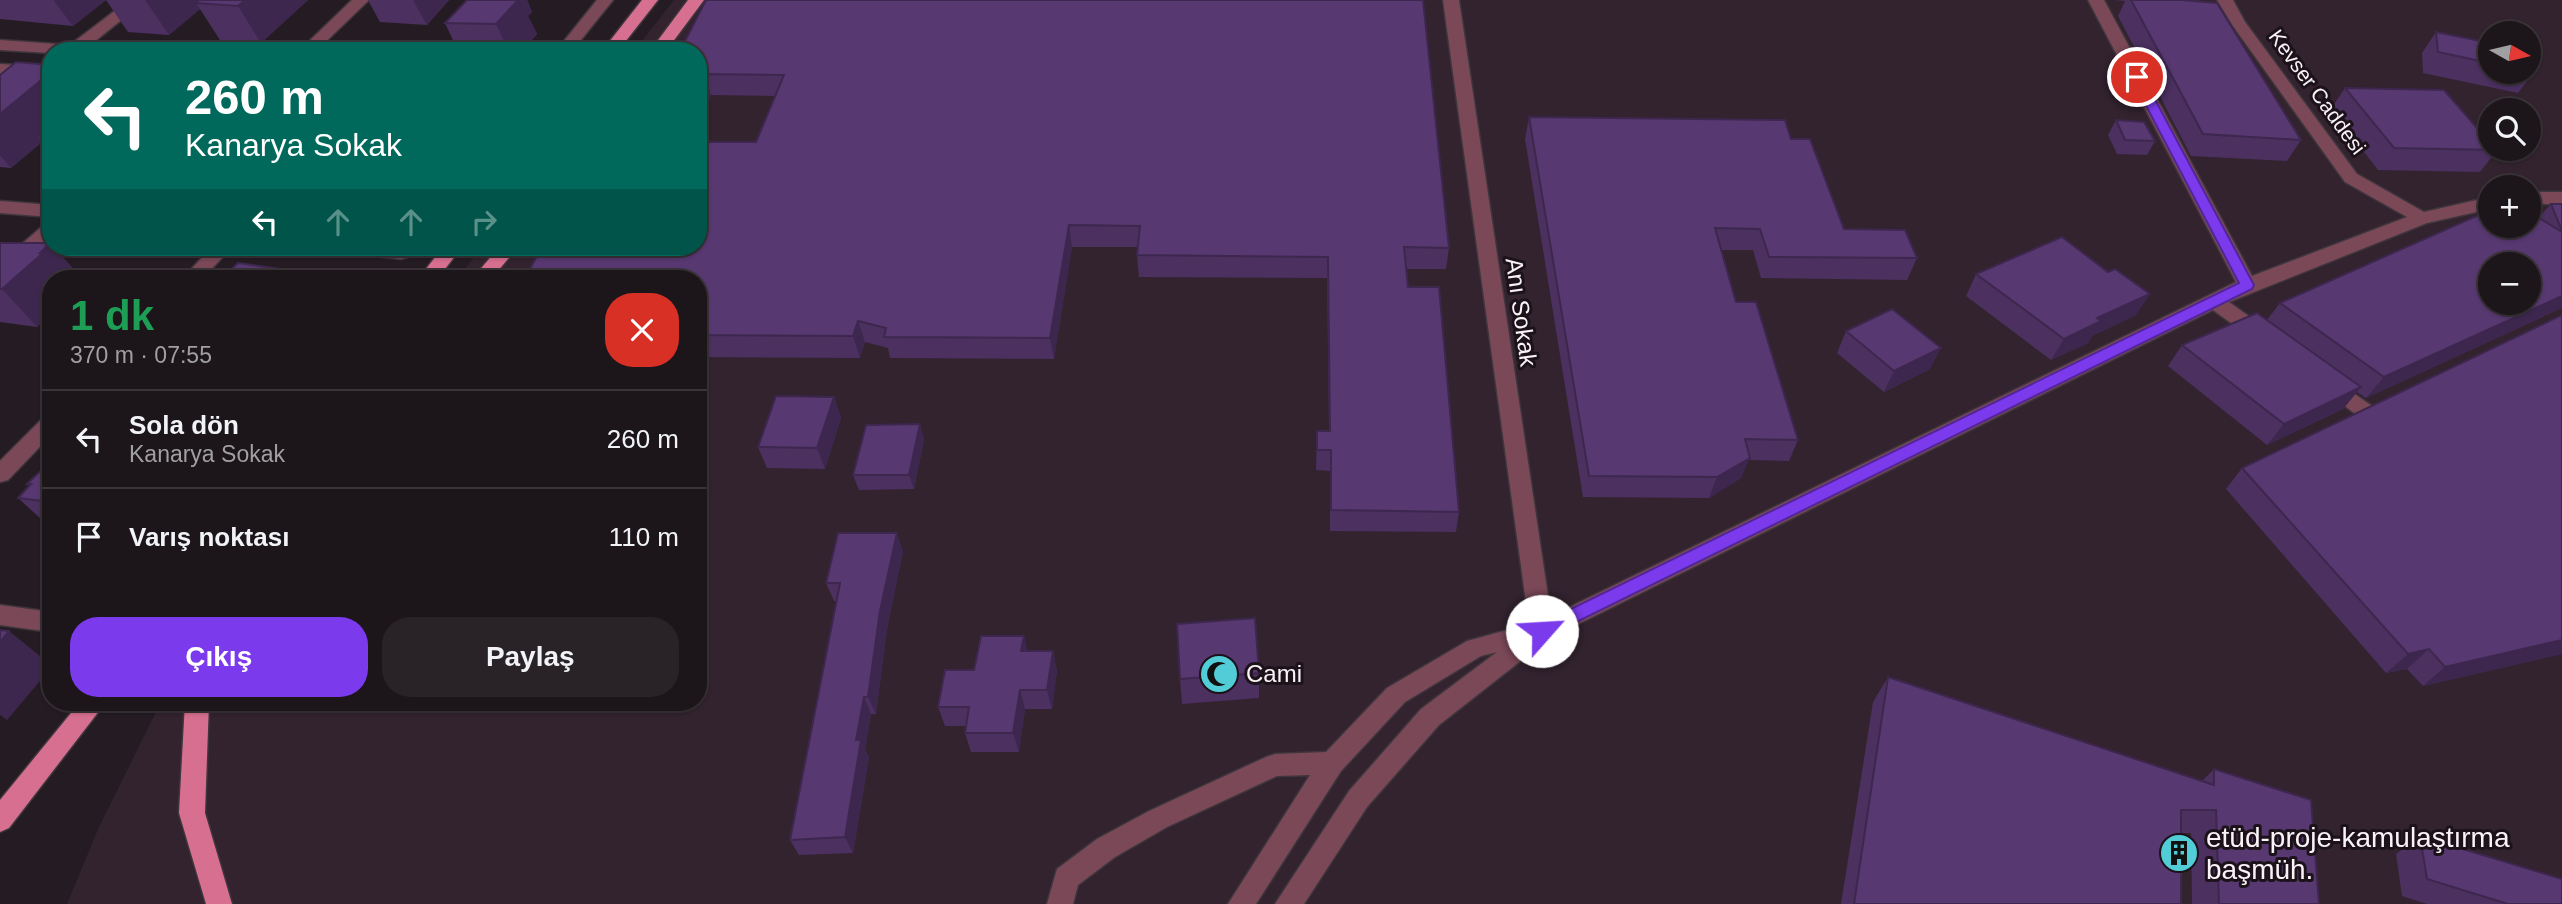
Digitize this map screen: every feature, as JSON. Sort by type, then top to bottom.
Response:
[{"type":"main road","points":[[617,42],[650,0]]},
{"type":"main road","points":[[665,42],[696,0]]},
{"type":"main road","points":[[434,270],[446,256]]},
{"type":"main road","points":[[489,270],[501,256]]},
{"type":"main road","points":[[0,820],[87,711]]},
{"type":"main road","points":[[197,711],[192,813],[219,904]]},
{"type":"street","points":[[84,42],[138,0]]},
{"type":"street","points":[[317,42],[361,0]]},
{"type":"street","points":[[571,42],[605,0]]},
{"type":"street","name":"Anı Sokak","points":[[1451,0],[1542,631]]},
{"type":"street","name":"Kevser Caddesi","points":[[2225,0],[2229,19],[2351,178],[2422,218]]},
{"type":"street","points":[[2104,6],[2247,285]]},
{"type":"street","points":[[0,45],[42,47]]},
{"type":"street","points":[[0,69],[42,72]]},
{"type":"street","points":[[29,87],[42,77]]},
{"type":"street","points":[[2541,198],[2562,198]]},
{"type":"street","points":[[1288,904],[1358,799],[1430,717],[1542,631],[2247,285],[2422,218],[2478,206]]},
{"type":"street","points":[[0,207],[42,210]]},
{"type":"street","points":[[0,273],[42,236]]},
{"type":"street","points":[[200,270],[214,256]]},
{"type":"street","points":[[2214,301],[2277,346]]},
{"type":"street","points":[[2309,368],[2371,408],[2343,421]]},
{"type":"street","points":[[0,474],[42,431]]},
{"type":"street","points":[[0,615],[42,621]]},
{"type":"street","points":[[1241,904],[1332,763],[1396,695],[1475,648],[1542,631]]},
{"type":"street","points":[[1059,904],[1066,878],[1107,848],[1158,819],[1275,765],[1332,763]]},
{"type":"shaded area","points":[[674,0],[2562,0],[2562,904],[67,904],[99,827],[157,711],[707,711],[707,270],[464,270],[475,256],[707,256],[707,42],[641,42]]},
{"type":"building","points":[[199,0],[245,0],[238,6],[196,3]]},
{"type":"building","points":[[467,0],[518,0],[496,24],[445,23]]},
{"type":"building","points":[[706,0],[1423,0],[1449,248],[1404,247],[1408,287],[1439,287],[1459,512],[1331,510],[1331,450],[1317,450],[1317,431],[1330,431],[1328,257],[1137,255],[1140,226],[1069,225],[1050,338],[884,337],[886,328],[858,321],[853,336],[707,335],[707,270],[529,270],[537,256],[707,256],[707,142],[756,142],[784,75],[707,74],[707,42],[685,42]]},
{"type":"building","points":[[2131,0],[2217,3],[2301,140],[2203,134]]},
{"type":"building","points":[[2436,32],[2478,41],[2478,60],[2438,52]]},
{"type":"building","points":[[16,62],[42,64],[42,79],[0,114],[0,75]]},
{"type":"building","points":[[2345,88],[2444,90],[2478,129],[2478,150],[2394,148]]},
{"type":"building","points":[[1529,117],[1785,120],[1791,139],[1810,139],[1844,229],[1905,230],[1917,258],[1769,257],[1760,229],[1715,228],[1736,302],[1756,302],[1798,440],[1745,439],[1750,458],[1717,477],[1589,476]]},
{"type":"building","points":[[2116,120],[2144,122],[2155,141],[2125,140]]},
{"type":"building","points":[[2551,204],[2562,204],[2562,231]]},
{"type":"building","points":[[2478,215],[2478,238],[2541,238],[2541,219],[2562,232],[2562,296],[2541,306],[2541,252],[2478,252],[2478,315],[2520,315],[2384,377],[2280,303]]},
{"type":"building","points":[[2062,237],[2108,272],[2115,269],[2150,294],[2097,318],[2101,321],[2064,339],[1976,274]]},
{"type":"building","points":[[0,243],[42,243],[42,254],[0,289]]},
{"type":"building","points":[[238,263],[287,270],[231,270]]},
{"type":"building","points":[[1892,309],[1941,348],[1894,371],[1846,331]]},
{"type":"building","points":[[2257,313],[2361,387],[2284,424],[2182,345]]},
{"type":"building","points":[[2562,315],[2562,640],[2445,667],[2429,649],[2408,654],[2242,468]]},
{"type":"building","points":[[776,396],[834,397],[817,448],[758,447]]},
{"type":"building","points":[[920,424],[909,475],[853,475],[866,425]]},
{"type":"building","points":[[42,470],[42,501],[18,498],[31,484],[27,484]]},
{"type":"building","points":[[838,533],[897,533],[880,611],[868,697],[864,697],[856,740],[861,740],[845,837],[790,840],[840,583],[826,583]]},
{"type":"building","points":[[1255,618],[1259,673],[1180,679],[1177,624]]},
{"type":"building","points":[[0,630],[9,631],[0,642]]},
{"type":"building","points":[[981,636],[1024,636],[1021,651],[1053,651],[1047,690],[1020,690],[1013,733],[965,733],[969,707],[938,707],[945,670],[974,670]]},
{"type":"building","points":[[1888,677],[2214,785],[2214,769],[2311,800],[2319,904],[2219,904],[2216,810],[2181,810],[2181,904],[1854,904]]},
{"type":"building","points":[[2420,836],[2562,879],[2562,904],[2508,904],[2427,879]]},
{"type":"place","name":"Cami","points":[[1219,674]]},
{"type":"place","name":"etüd-proje-kamulaştırma başmüh.","points":[[2179,853]]},
{"type":"route","points":[[1542,631],[2247,285],[2137,77]]}]
